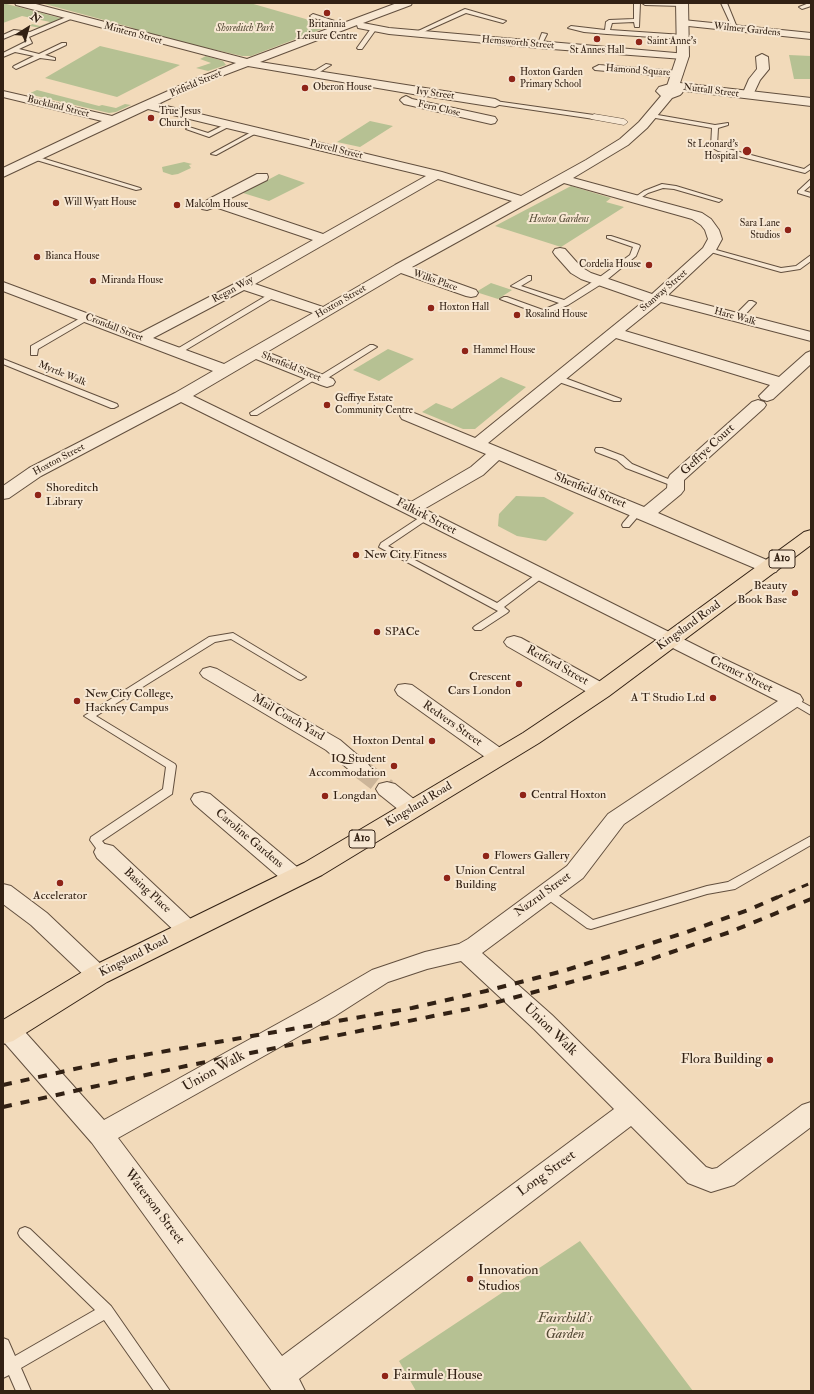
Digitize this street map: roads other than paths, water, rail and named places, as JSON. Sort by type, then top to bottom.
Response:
[{"type":"highway","name":"Kingsland Road","points":[[5,1032],[98,975],[295,878],[550,726],[601,691],[770,568],[811,536]]},
{"type":"street","name":"Mintern Street","points":[[20,3],[247,62]]},
{"type":"street","name":"Pitfield Street","points":[[3,174],[113,120],[199,81],[247,62],[353,25],[407,3]]},
{"type":"street","name":"Hoxton Street","points":[[3,494],[35,472],[182,396],[400,268],[522,200],[564,179],[624,142],[652,116],[673,86],[683,56],[682,4]]},
{"type":"street","name":"Wilmer Gardens","points":[[683,23],[811,36]]},
{"type":"street","name":"Hemsworth Street","points":[[353,25],[538,45],[683,56]]},
{"type":"street","name":"Nuttall Street","points":[[748,95],[755,79],[762,69],[762,57]]},
{"type":"street","name":"Ivy Street","points":[[247,62],[413,91],[495,103]]},
{"type":"street","name":"Hamond Square","points":[[599,68],[673,86]]},
{"type":"street","name":"Nuttall Street","points":[[673,86],[811,102]]},
{"type":"street","name":"Fern Close","points":[[413,91],[403,98],[408,102],[491,120]]},
{"type":"street","name":"Buckland Street","points":[[3,94],[113,120]]},
{"type":"street","name":"Fern Close","points":[[465,115],[482,101]]},
{"type":"street","name":"Purcell Street","points":[[148,104],[437,175],[522,200]]},
{"type":"street","name":"Ivy Street","points":[[594,117],[624,122]]},
{"type":"street","name":"Regan Way","points":[[141,338],[243,284],[437,175]]},
{"type":"street","points":[[262,177],[208,205],[324,239]]},
{"type":"street","points":[[564,179],[689,212],[698,216],[706,222],[712,230],[715,239],[709,250]]},
{"type":"street","name":"Stanway Street","points":[[477,444],[656,298],[709,250]]},
{"type":"street","name":"Hare Walk","points":[[560,252],[576,270],[586,276],[600,281],[656,298],[811,337]]},
{"type":"street","name":"Wilks Place","points":[[400,268],[471,293]]},
{"type":"street","points":[[243,284],[324,312]]},
{"type":"street","name":"Crondall Street","points":[[3,286],[225,370]]},
{"type":"street","points":[[615,332],[782,383]]},
{"type":"street","name":"Shenfield Street","points":[[255,353],[320,379]]},
{"type":"street","name":"Geffrye Court","points":[[642,513],[675,490],[676,479],[811,356]]},
{"type":"street","name":"Falkirk Street","points":[[182,396],[670,640]]},
{"type":"street","name":"Shenfield Street","points":[[408,416],[497,452],[770,568]]},
{"type":"street","points":[[418,513],[478,471],[497,452]]},
{"type":"street","name":"Cremer Street","points":[[670,640],[793,700]]},
{"type":"street","name":"Retford Street","points":[[514,642],[601,691]]},
{"type":"street","name":"Mail Coach Yard","points":[[210,673],[333,745],[361,769]]},
{"type":"street","name":"Redvers Street","points":[[405,690],[499,757]]},
{"type":"street","name":"Nazrul Street","points":[[326,1009],[380,976],[425,961],[465,951],[575,872],[616,819],[793,700]]},
{"type":"street","points":[[387,789],[412,809]]},
{"type":"street","name":"Caroline Gardens","points":[[202,799],[295,878]]},
{"type":"street","name":"Basing Place","points":[[105,852],[188,930]]},
{"type":"street","points":[[3,892],[39,920],[98,975]]},
{"type":"street","name":"Union Walk","points":[[465,951],[542,1022],[633,1110]]},
{"type":"street","name":"Union Walk","points":[[101,1135],[326,1009]]},
{"type":"street","name":"Waterson Street","points":[[5,1032],[101,1135],[285,1383]]},
{"type":"street","points":[[633,1110],[697,1175],[711,1181],[725,1177],[811,1113]]},
{"type":"street","name":"Long Street","points":[[285,1383],[520,1194],[633,1110]]},
{"type":"lane","points":[[637,3],[637,34]]},
{"type":"lane","points":[[645,3],[682,4]]},
{"type":"lane","points":[[724,3],[736,29]]},
{"type":"lane","points":[[802,7],[811,4]]},
{"type":"lane","points":[[417,33],[465,11],[503,21]]},
{"type":"lane","points":[[312,16],[353,25]]},
{"type":"lane","points":[[3,55],[30,42],[26,36],[71,17]]},
{"type":"lane","points":[[607,32],[608,22],[618,19],[637,20]]},
{"type":"lane","points":[[360,48],[374,28]]},
{"type":"lane","points":[[571,28],[683,37]]},
{"type":"lane","points":[[3,36],[14,32],[31,34]]},
{"type":"lane","points":[[538,45],[544,34]]},
{"type":"lane","points":[[16,67],[64,44]]},
{"type":"lane","points":[[15,50],[53,59]]},
{"type":"lane","points":[[313,74],[328,64]]},
{"type":"lane","name":"Ivy Street","points":[[495,103],[594,117]]},
{"type":"lane","points":[[652,116],[715,127],[726,124]]},
{"type":"lane","points":[[189,129],[209,135],[230,124]]},
{"type":"lane","points":[[715,127],[714,147],[716,149],[808,171],[811,166]]},
{"type":"lane","points":[[214,154],[257,131]]},
{"type":"lane","points":[[35,158],[138,189]]},
{"type":"lane","points":[[811,181],[800,192],[811,195]]},
{"type":"lane","points":[[637,198],[646,192],[662,186],[674,187],[719,200]]},
{"type":"lane","points":[[504,299],[543,313],[565,303],[600,281],[632,256],[637,246],[609,237]]},
{"type":"lane","points":[[709,250],[781,270],[798,268],[811,256]]},
{"type":"lane","points":[[528,278],[515,286],[565,303]]},
{"type":"lane","points":[[176,352],[274,295]]},
{"type":"lane","points":[[737,318],[752,303]]},
{"type":"lane","points":[[34,352],[34,348],[87,318]]},
{"type":"lane","points":[[254,413],[320,379],[373,347]]},
{"type":"lane","name":"Myrtle Walk","points":[[3,361],[114,406]]},
{"type":"lane","points":[[559,378],[617,399]]},
{"type":"lane","points":[[599,450],[620,458],[629,466],[676,484]]},
{"type":"lane","points":[[418,513],[384,544],[384,547],[504,611],[478,628]]},
{"type":"lane","points":[[626,525],[642,513]]},
{"type":"lane","points":[[498,607],[541,575]]},
{"type":"lane","points":[[105,852],[95,840],[168,791],[171,766],[89,716],[212,639],[233,636],[301,677]]},
{"type":"lane","name":"Cremer Street","points":[[793,700],[811,712]]},
{"type":"lane","points":[[547,893],[591,925],[707,890],[731,886],[811,840]]},
{"type":"lane","points":[[25,1233],[106,1311],[163,1391]]},
{"type":"lane","points":[[8,1368],[106,1311]]},
{"type":"lane","points":[[3,1345],[8,1368],[24,1391]]},
{"type":"tunnel","points":[[361,769],[387,789]]},
{"type":"railway","points":[[776,898],[811,883]]},
{"type":"railway","points":[[3,1085],[115,1060],[412,1008],[486,991],[563,971],[687,932],[748,910],[778,897]]},
{"type":"railway","points":[[3,1107],[186,1066],[483,1006],[637,964],[730,932],[811,899]]},
{"type":"place","name":"Britannia Leisure Centre","points":[[327,13]]},
{"type":"place","name":"St Annes Hall","points":[[597,39]]},
{"type":"place","name":"Saint Anne's","points":[[639,42]]},
{"type":"place","name":"Hoxton Garden Primary School","points":[[512,79]]},
{"type":"place","name":"Oberon House","points":[[305,88]]},
{"type":"place","name":"True Jesus Church","points":[[151,118]]},
{"type":"place","name":"St Leonard's Hospital","points":[[747,151]]},
{"type":"place","name":"Will Wyatt House","points":[[56,203]]},
{"type":"place","name":"Malcolm House","points":[[177,205]]},
{"type":"place","name":"Sara Lane Studios","points":[[788,230]]},
{"type":"place","name":"Bianca House","points":[[37,257]]},
{"type":"place","name":"Cordelia House","points":[[649,265]]},
{"type":"place","name":"Miranda House","points":[[93,281]]},
{"type":"place","name":"Hoxton Hall","points":[[431,308]]},
{"type":"place","name":"Rosalind House","points":[[517,315]]},
{"type":"place","name":"Hammel House","points":[[465,351]]},
{"type":"place","name":"Geffrye Estate Community Centre","points":[[327,405]]},
{"type":"place","name":"Shoreditch Library","points":[[38,495]]},
{"type":"place","name":"New City Fitness","points":[[356,555]]},
{"type":"place","name":"Beauty Book Base","points":[[795,593]]},
{"type":"place","name":"SPACe","points":[[377,632]]},
{"type":"place","name":"Crescent Cars London","points":[[519,684]]},
{"type":"place","name":"A T Studio Ltd","points":[[713,698]]},
{"type":"place","name":"New City College, Hackney Campus","points":[[77,701]]},
{"type":"place","name":"Hoxton Dental","points":[[432,741]]},
{"type":"place","name":"IQ Student Accommodation","points":[[394,766]]},
{"type":"place","name":"Central Hoxton","points":[[523,795]]},
{"type":"place","name":"Longdan","points":[[325,796]]},
{"type":"place","name":"Flowers Gallery","points":[[486,856]]},
{"type":"place","name":"Union Central Building","points":[[447,878]]},
{"type":"place","name":"Accelerator","points":[[60,883]]},
{"type":"place","name":"Flora Building","points":[[770,1060]]},
{"type":"place","name":"Innovation Studios","points":[[470,1279]]},
{"type":"place","name":"Fairmule House","points":[[385,1376]]},
{"type":"park label","name":"Shoreditch Park","points":[[245,29]]},
{"type":"park label","name":"Hoxton Gardens","points":[[559,220]]},
{"type":"park label","name":"Fairchild’s Garden","points":[[565,1328]]}]
